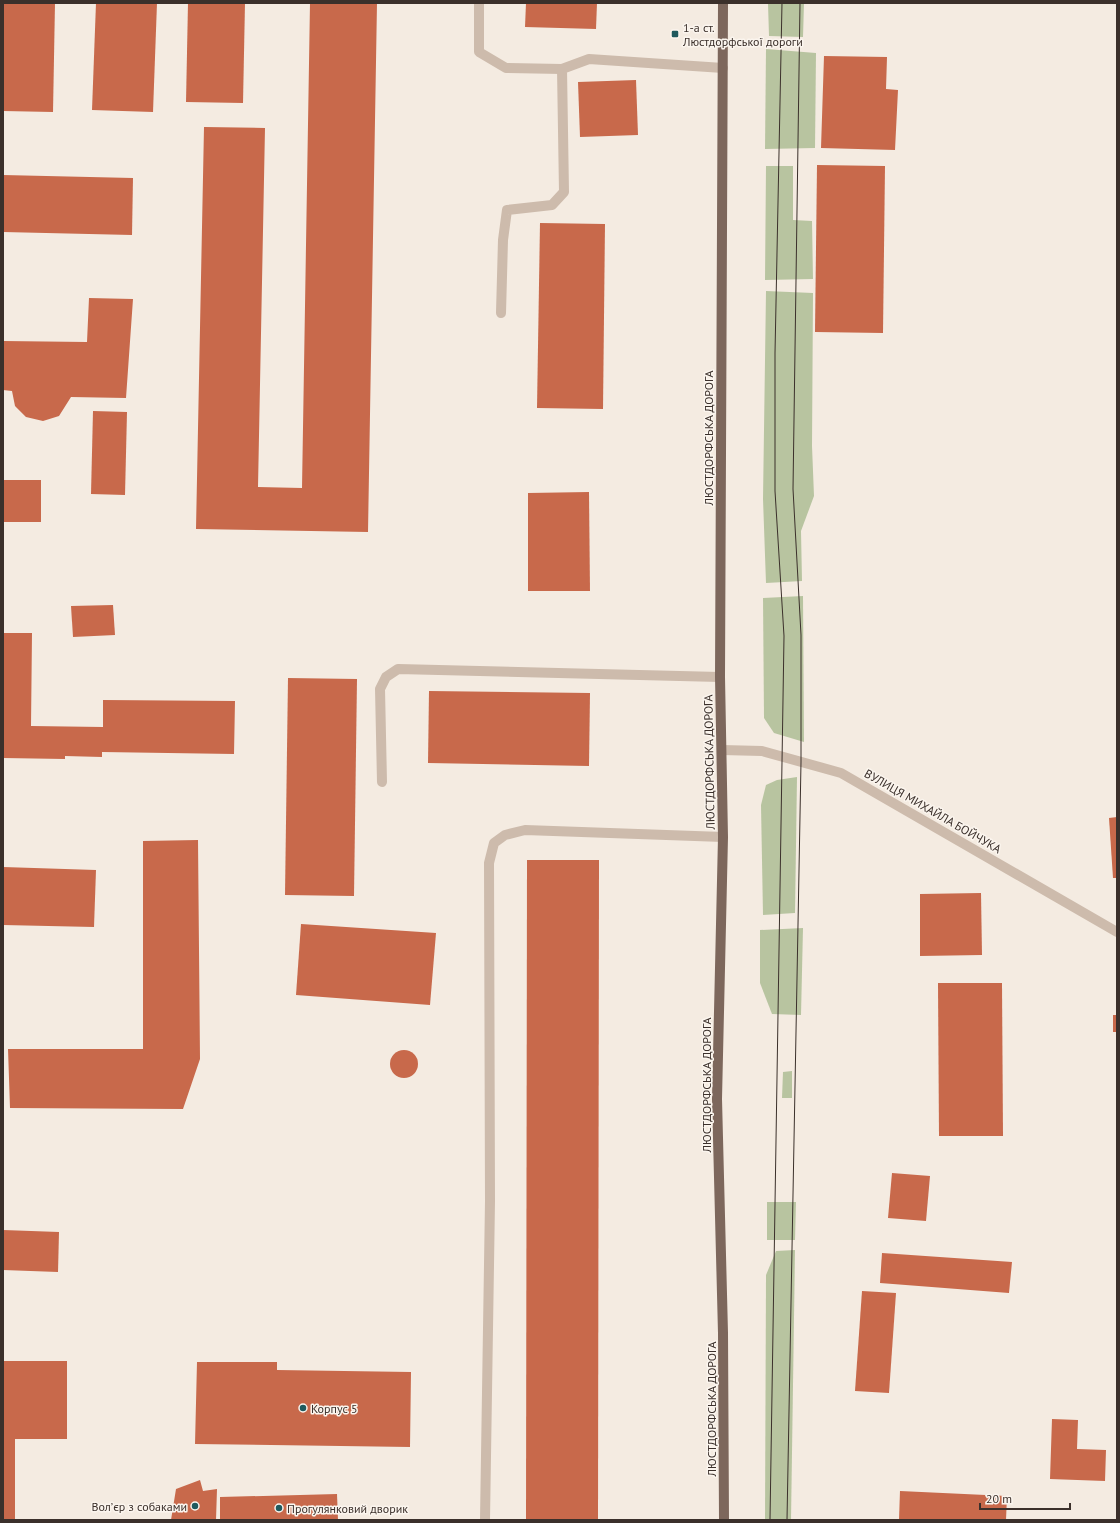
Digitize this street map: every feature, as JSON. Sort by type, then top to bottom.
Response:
[{"type":"main road","name":"ЛЮСТДОРФСЬКА ДОРОГА","points":[[723,3],[720,677],[723,837],[717,1099],[723,1333],[724,1520]]},
{"type":"street","points":[[479,3],[480,52],[506,68],[562,69],[589,59],[723,68]]},
{"type":"street","points":[[501,313],[503,240],[507,210],[552,205],[564,192],[562,69]]},
{"type":"street","points":[[382,782],[380,689],[386,677],[398,669],[720,677]]},
{"type":"street","name":"ВУЛИЦЯ МИХАЙЛА БОЙЧУКА","points":[[722,750],[762,751],[841,773],[1117,932]]},
{"type":"street","points":[[485,1520],[490,1201],[489,863],[494,844],[505,835],[525,830],[723,837]]},
{"type":"green space","points":[[768,3],[804,3],[803,37],[769,36]]},
{"type":"green space","points":[[766,49],[816,53],[815,148],[765,149]]},
{"type":"green space","points":[[766,166],[793,166],[793,220],[812,221],[813,279],[765,280]]},
{"type":"green space","points":[[766,291],[813,293],[812,446],[814,496],[801,531],[802,581],[766,583],[763,499]]},
{"type":"green space","points":[[803,596],[804,742],[774,733],[764,718],[763,598]]},
{"type":"green space","points":[[797,777],[795,913],[763,915],[761,805],[766,785],[777,780]]},
{"type":"green space","points":[[803,928],[801,1015],[772,1014],[760,983],[760,930]]},
{"type":"green space","points":[[792,1071],[792,1098],[782,1098],[783,1072]]},
{"type":"green space","points":[[767,1202],[796,1202],[795,1240],[767,1240]]},
{"type":"green space","points":[[795,1250],[791,1520],[765,1520],[766,1275],[776,1251]]},
{"type":"building","points":[[3,3],[55,3],[53,112],[3,111]]},
{"type":"building","points":[[96,3],[157,3],[153,112],[92,110]]},
{"type":"building","points":[[188,3],[245,3],[243,103],[186,102]]},
{"type":"building","points":[[310,3],[377,3],[368,532],[196,529],[204,127],[265,128],[258,487],[302,488]]},
{"type":"building","points":[[526,3],[597,3],[596,29],[525,27]]},
{"type":"building","points":[[824,56],[887,57],[886,89],[898,90],[895,150],[821,148]]},
{"type":"building","points":[[636,80],[638,135],[580,137],[578,82]]},
{"type":"building","points":[[817,165],[885,166],[883,333],[815,332]]},
{"type":"building","points":[[3,175],[133,178],[132,235],[3,232]]},
{"type":"building","points":[[540,223],[605,224],[603,409],[537,408]]},
{"type":"building","points":[[89,298],[133,299],[126,398],[71,397],[59,416],[43,421],[26,417],[15,406],[12,391],[3,390],[3,341],[87,342]]},
{"type":"building","points":[[93,411],[127,412],[125,495],[91,494]]},
{"type":"building","points":[[3,480],[41,480],[41,522],[3,522]]},
{"type":"building","points":[[589,492],[590,591],[528,591],[528,493]]},
{"type":"building","points":[[113,605],[115,635],[73,637],[71,606]]},
{"type":"building","points":[[3,633],[32,633],[31,726],[103,727],[103,700],[235,701],[234,754],[102,752],[102,757],[65,756],[65,759],[3,758]]},
{"type":"building","points":[[288,678],[357,679],[354,896],[285,895]]},
{"type":"building","points":[[429,691],[590,693],[589,766],[428,763]]},
{"type":"building","points":[[1117,817],[1117,878],[1113,878],[1109,818]]},
{"type":"building","points":[[198,840],[200,1059],[183,1109],[10,1108],[8,1049],[143,1049],[143,841]]},
{"type":"building","points":[[527,860],[599,860],[598,1520],[526,1520]]},
{"type":"building","points":[[3,867],[96,870],[94,927],[3,925]]},
{"type":"building","points":[[981,893],[982,955],[920,956],[920,894]]},
{"type":"building","points":[[301,924],[436,933],[430,1005],[296,995]]},
{"type":"building","points":[[938,983],[1002,983],[1003,1136],[939,1136]]},
{"type":"building","points":[[1113,1015],[1117,1015],[1117,1032],[1113,1032]]},
{"type":"building","points":[[404,1050],[414,1054],[418,1064],[414,1074],[404,1078],[394,1074],[390,1064],[394,1054]]},
{"type":"building","points":[[892,1173],[930,1176],[926,1221],[888,1218]]},
{"type":"building","points":[[3,1230],[59,1232],[58,1272],[3,1270]]},
{"type":"building","points":[[882,1253],[1012,1262],[1009,1293],[880,1283]]},
{"type":"building","points":[[862,1291],[896,1293],[889,1393],[855,1391]]},
{"type":"building","points":[[3,1361],[67,1361],[67,1439],[15,1439],[15,1520],[3,1520]]},
{"type":"building","name":"Корпус 5","points":[[197,1362],[277,1362],[277,1370],[411,1372],[410,1447],[195,1444]]},
{"type":"building","points":[[1052,1419],[1078,1420],[1077,1449],[1106,1450],[1105,1481],[1050,1479]]},
{"type":"building","name":"Волʼєр з собаками","points":[[200,1480],[203,1491],[217,1489],[216,1520],[171,1520],[176,1489]]},
{"type":"building","points":[[900,1491],[1007,1496],[1006,1520],[899,1520]]},
{"type":"building","name":"Прогулянковий дворик","points":[[337,1494],[338,1520],[220,1520],[220,1497]]},
{"type":"tram line","points":[[770,1520],[784,636],[775,491],[775,353],[782,3]]},
{"type":"tram line","points":[[787,1520],[801,762],[801,635],[793,489],[800,3]]},
{"type":"place","name":"1-а ст. Люстдорфської дороги","points":[[675,34]]},
{"type":"place","name":"Корпус 5","points":[[303,1408]]},
{"type":"place","name":"Волʼєр з собаками","points":[[195,1506]]},
{"type":"place","name":"Прогулянковий дворик","points":[[279,1508]]}]
